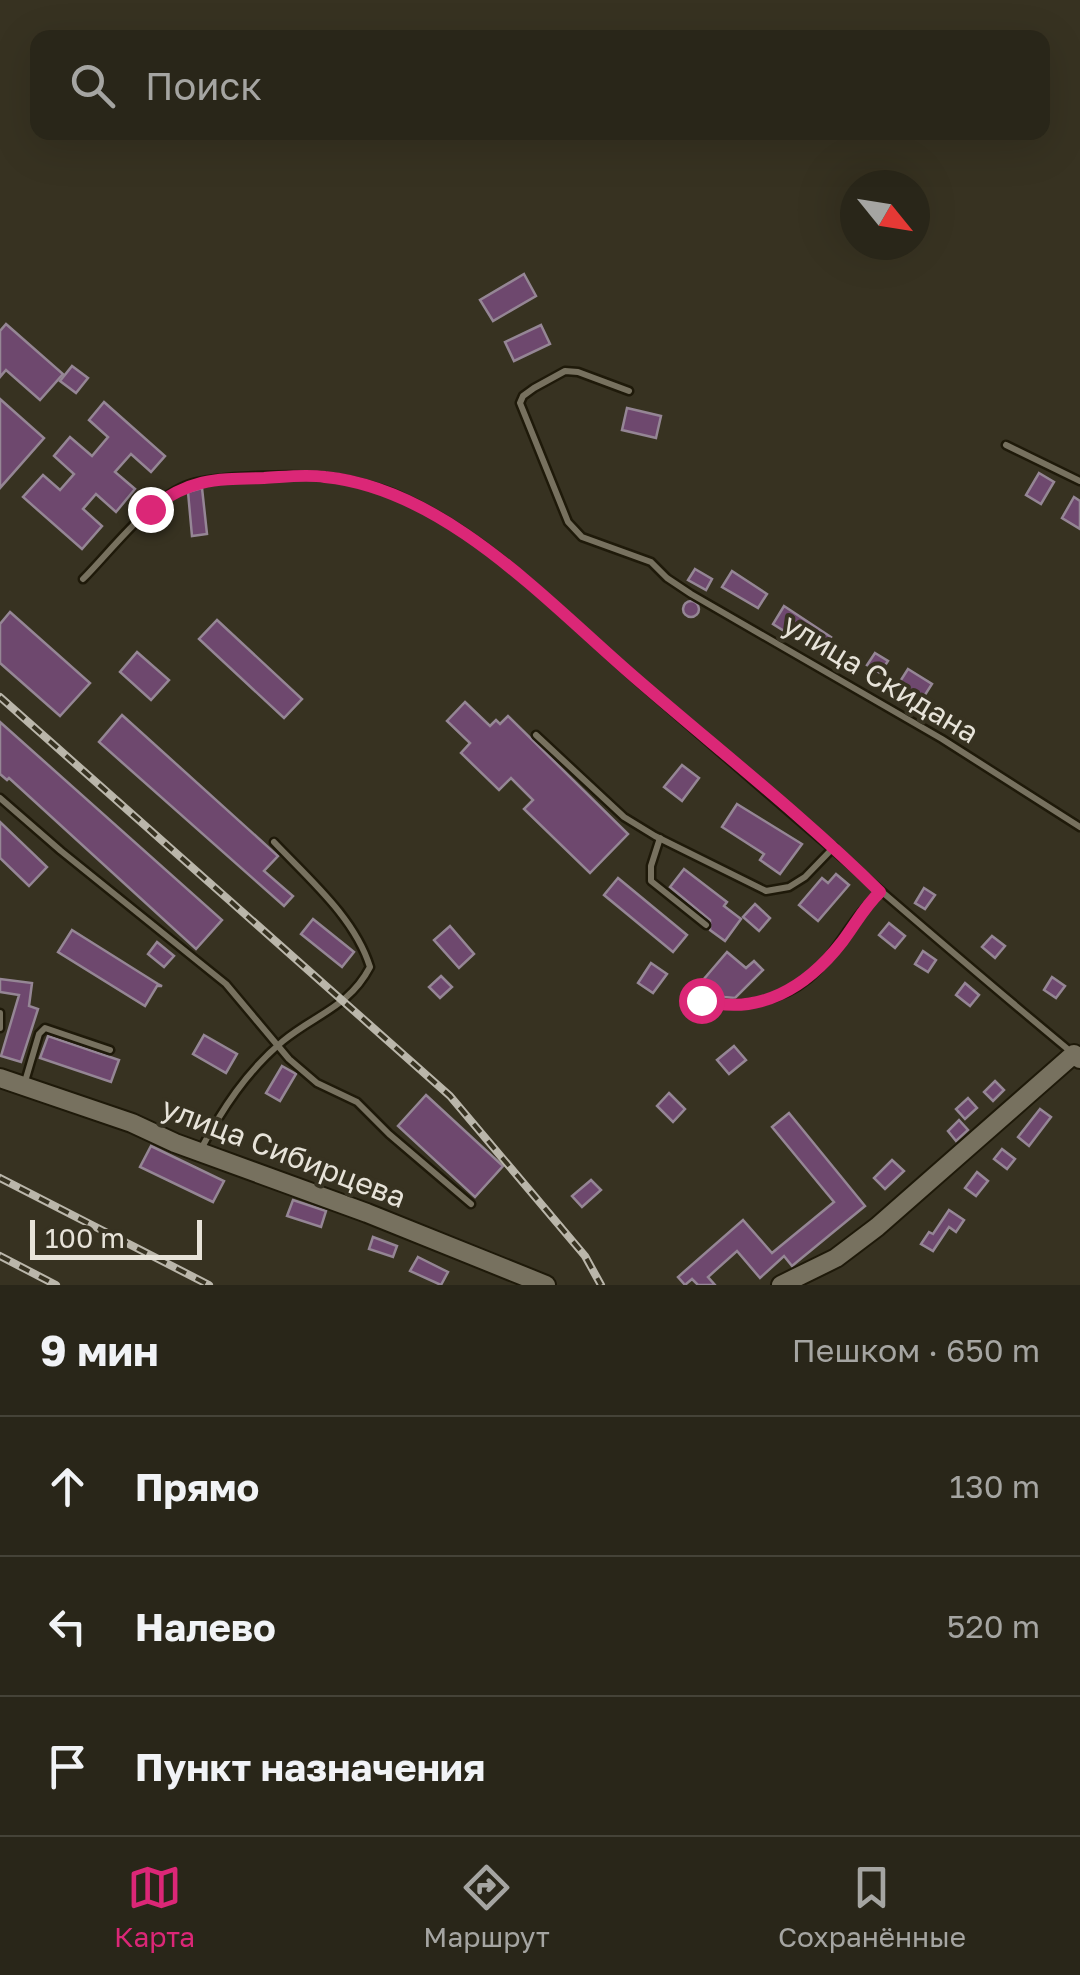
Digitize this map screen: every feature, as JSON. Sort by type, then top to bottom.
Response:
[{"type":"street","points":[[781,1285],[836,1258],[877,1227],[1077,1056]]},
{"type":"street","name":"улица Сибирцева","points":[[0,1078],[368,1212],[546,1285]]},
{"type":"lane","name":"улица Скидана","points":[[630,391],[566,371],[523,396],[520,410],[568,522],[582,537],[651,562],[691,594],[942,739],[1080,827]]},
{"type":"lane","points":[[1006,445],[1080,482]]},
{"type":"lane","points":[[83,579],[150,509],[180,488],[202,481],[326,476],[398,496],[472,537],[834,847],[880,892],[1077,1056]]},
{"type":"lane","points":[[536,735],[624,817],[766,891],[789,887],[805,877],[834,847]]},
{"type":"lane","points":[[0,798],[226,984],[289,1060],[318,1083],[357,1102],[470,1204]]},
{"type":"lane","points":[[660,838],[651,866],[652,881],[706,925]]},
{"type":"lane","points":[[199,1152],[254,1068],[300,1027],[345,1002],[370,967],[364,950],[327,898],[274,842]]},
{"type":"lane","points":[[690,994],[724,1007],[765,1000],[794,989],[828,959],[880,892]]},
{"type":"lane","points":[[0,1013],[0,1028]]},
{"type":"lane","points":[[23,1086],[39,1034],[45,1028],[110,1050]]},
{"type":"building","points":[[524,274],[536,296],[493,321],[480,300]]},
{"type":"building","points":[[6,324],[63,374],[40,400],[6,370],[0,377],[0,331]]},
{"type":"building","points":[[541,325],[550,344],[514,361],[505,342]]},
{"type":"building","points":[[72,366],[88,378],[76,393],[60,381]]},
{"type":"building","points":[[0,399],[44,438],[0,488]]},
{"type":"building","points":[[104,402],[165,456],[151,472],[131,454],[115,472],[135,489],[116,512],[96,494],[83,509],[102,526],[82,549],[23,497],[43,475],[60,490],[74,474],[54,456],[70,437],[92,456],[108,437],[89,420]]},
{"type":"building","points":[[627,408],[661,416],[656,438],[622,430]]},
{"type":"building","points":[[1039,473],[1054,482],[1041,504],[1026,495]]},
{"type":"building","points":[[202,488],[207,534],[192,536],[188,492]]},
{"type":"building","points":[[1074,497],[1080,501],[1080,529],[1062,518]]},
{"type":"building","points":[[695,569],[712,579],[706,590],[688,580]]},
{"type":"building","points":[[732,571],[767,594],[758,608],[722,587]]},
{"type":"building","points":[[691,601],[699,609],[691,617],[683,609]]},
{"type":"building","points":[[784,606],[831,637],[824,648],[796,629],[792,636],[773,624]]},
{"type":"building","points":[[10,612],[90,683],[60,716],[0,663],[0,624]]},
{"type":"building","points":[[217,620],[302,699],[284,718],[199,639]]},
{"type":"building","points":[[137,652],[169,680],[151,700],[120,672]]},
{"type":"building","points":[[875,653],[888,661],[880,673],[867,665]]},
{"type":"building","points":[[908,669],[932,684],[916,709],[900,699],[907,688],[899,683]]},
{"type":"building","points":[[465,702],[490,726],[496,720],[500,724],[508,716],[628,834],[590,873],[524,809],[533,800],[511,778],[499,790],[461,753],[470,743],[447,721]]},
{"type":"building","points":[[122,715],[278,856],[264,871],[293,896],[284,906],[99,742]]},
{"type":"building","points":[[0,722],[222,920],[196,949],[9,778],[0,774]]},
{"type":"building","points":[[682,765],[699,778],[682,801],[664,787]]},
{"type":"building","points":[[737,804],[802,844],[780,874],[760,860],[764,854],[722,827]]},
{"type":"building","points":[[0,822],[47,867],[29,886],[0,858]]},
{"type":"building","points":[[684,869],[727,902],[724,906],[741,919],[725,941],[710,930],[710,920],[670,887]]},
{"type":"building","points":[[836,874],[849,885],[818,921],[799,905],[822,878],[828,883]]},
{"type":"building","points":[[618,878],[687,935],[673,952],[604,895]]},
{"type":"building","points":[[924,888],[935,895],[925,909],[915,903]]},
{"type":"building","points":[[755,904],[770,918],[759,931],[743,917]]},
{"type":"building","points":[[313,919],[354,952],[342,967],[301,934]]},
{"type":"building","points":[[889,923],[905,936],[895,948],[879,935]]},
{"type":"building","points":[[450,926],[474,954],[459,968],[434,940]]},
{"type":"building","points":[[72,930],[162,986],[157,986],[145,1006],[58,952]]},
{"type":"building","points":[[992,936],[1005,946],[995,958],[982,947]]},
{"type":"building","points":[[157,942],[174,956],[164,967],[148,954]]},
{"type":"building","points":[[923,951],[936,960],[928,972],[915,964]]},
{"type":"building","points":[[727,952],[746,968],[754,961],[763,970],[735,998],[724,997],[703,980]]},
{"type":"building","points":[[651,963],[667,974],[653,993],[638,983]]},
{"type":"building","points":[[441,976],[452,987],[440,998],[429,987]]},
{"type":"building","points":[[1052,977],[1065,986],[1056,998],[1044,990]]},
{"type":"building","points":[[0,979],[32,983],[29,1006],[38,1009],[21,1062],[1,1056],[19,995],[0,992]]},
{"type":"building","points":[[965,983],[979,995],[970,1006],[956,995]]},
{"type":"building","points":[[204,1035],[237,1054],[226,1073],[193,1054]]},
{"type":"building","points":[[48,1036],[119,1060],[111,1082],[40,1058]]},
{"type":"building","points":[[734,1046],[746,1060],[729,1074],[717,1060]]},
{"type":"building","points":[[282,1066],[296,1074],[280,1101],[266,1093]]},
{"type":"building","points":[[995,1081],[1004,1090],[993,1101],[984,1092]]},
{"type":"building","points":[[669,1093],[685,1109],[673,1122],[657,1106]]},
{"type":"building","points":[[426,1095],[503,1166],[475,1197],[398,1126]]},
{"type":"building","points":[[968,1098],[977,1108],[965,1119],[956,1109]]},
{"type":"building","points":[[1040,1109],[1051,1117],[1029,1146],[1018,1137]]},
{"type":"building","points":[[789,1113],[865,1206],[792,1266],[784,1256],[760,1278],[737,1251],[708,1277],[715,1285],[698,1285],[692,1279],[685,1285],[678,1277],[743,1220],[772,1253],[834,1202],[772,1127]]},
{"type":"building","points":[[959,1120],[968,1130],[956,1141],[948,1131]]},
{"type":"building","points":[[151,1146],[224,1181],[213,1202],[140,1167]]},
{"type":"building","points":[[1002,1149],[1015,1159],[1007,1169],[994,1159]]},
{"type":"building","points":[[892,1160],[904,1171],[885,1189],[874,1178]]},
{"type":"building","points":[[977,1172],[988,1181],[976,1196],[965,1188]]},
{"type":"building","points":[[591,1180],[601,1190],[582,1207],[572,1196]]},
{"type":"building","points":[[293,1200],[326,1211],[321,1227],[287,1216]]},
{"type":"building","points":[[949,1210],[964,1220],[956,1232],[949,1227],[933,1251],[921,1244],[929,1232],[933,1234]]},
{"type":"building","points":[[373,1237],[397,1246],[393,1257],[369,1249]]},
{"type":"building","points":[[418,1257],[448,1272],[441,1285],[410,1271]]},
{"type":"railway","points":[[0,697],[450,1096],[585,1256],[601,1285]]},
{"type":"railway","points":[[0,1178],[209,1285]]},
{"type":"railway","points":[[0,1256],[56,1285]]},
{"type":"route","points":[[150,509],[188,484],[218,479],[326,476],[398,496],[472,537],[544,596],[834,847],[880,892],[828,959],[794,989],[765,1000],[724,1007],[701,1000]]}]
